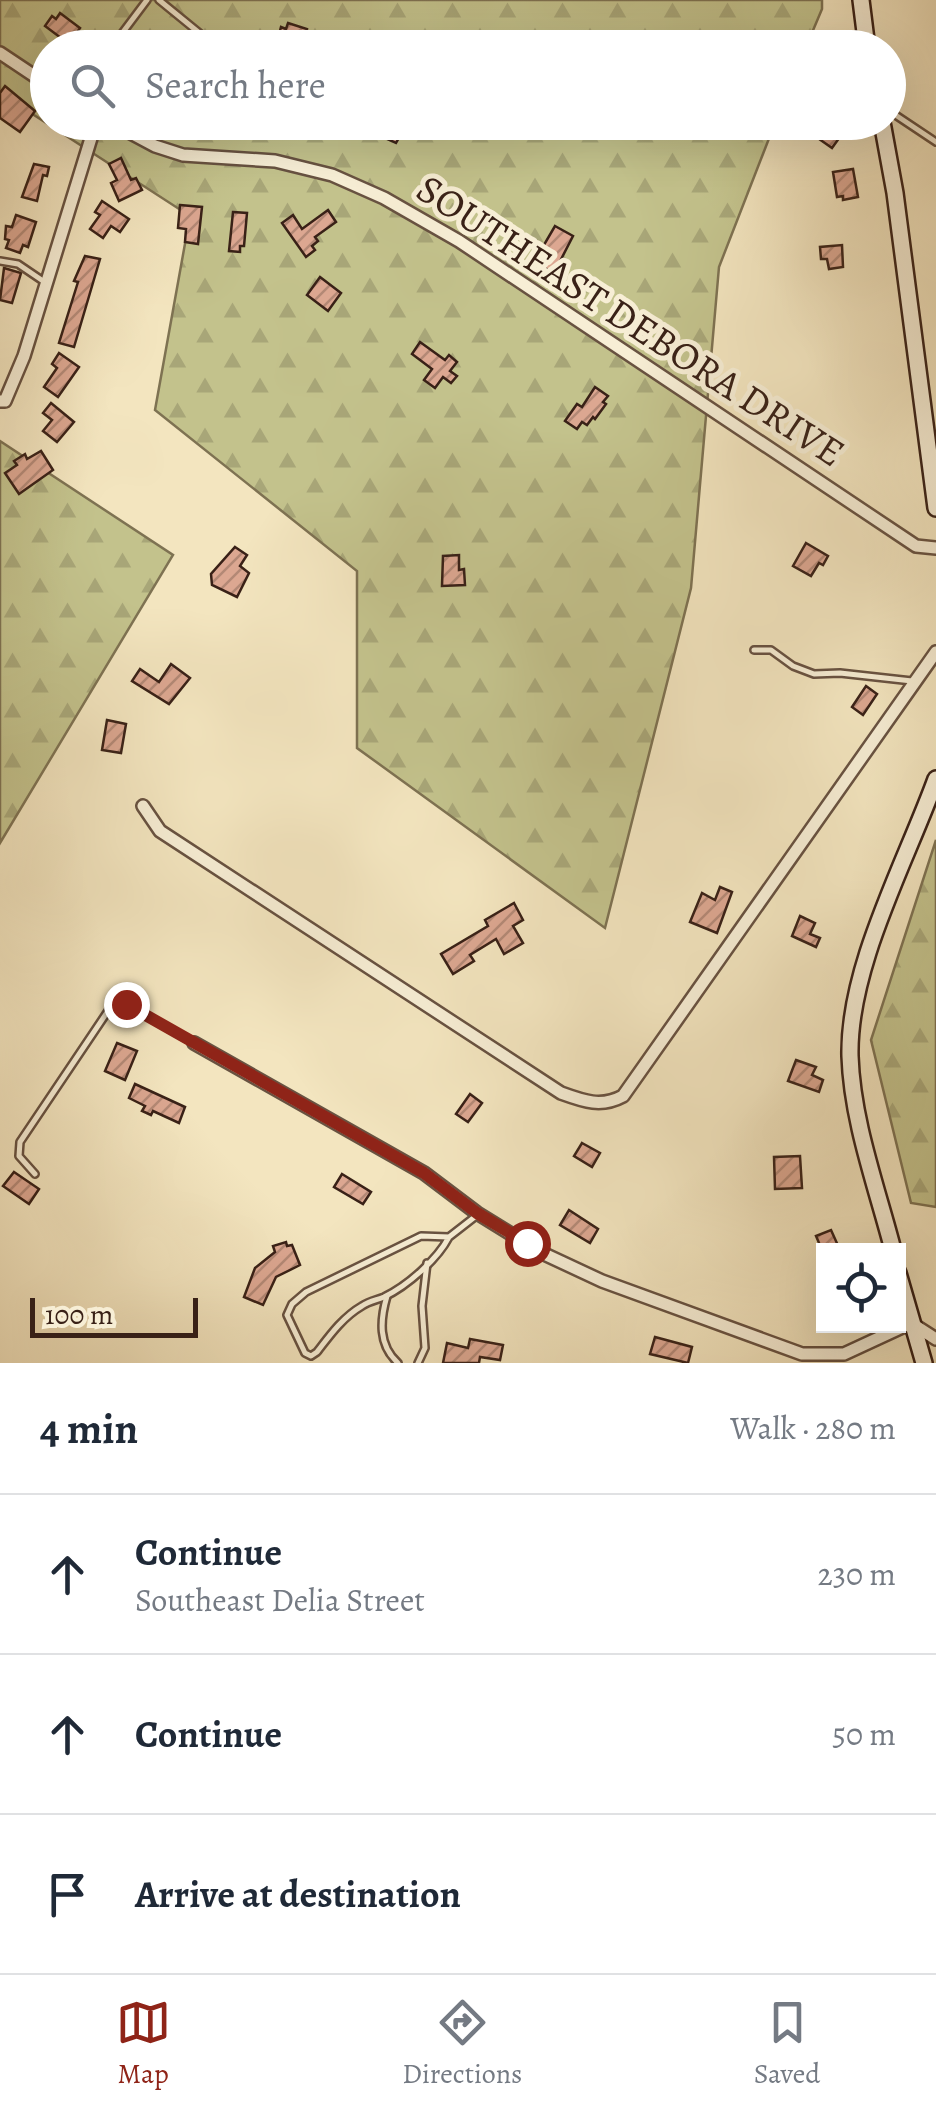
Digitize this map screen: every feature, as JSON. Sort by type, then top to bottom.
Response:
[{"type":"main road","points":[[861,0],[865,30]]},
{"type":"main road","points":[[885,140],[936,508]]},
{"type":"main road","points":[[891,1243],[857,1109],[850,1054],[851,1026],[866,961],[936,779]]},
{"type":"main road","points":[[906,1304],[924,1363]]},
{"type":"street","points":[[0,53],[30,73]]},
{"type":"street","points":[[2,400],[24,356],[90,140]]},
{"type":"street","name":"SOUTHEAST DEBORA DRIVE","points":[[144,140],[183,155],[304,166],[384,198],[459,241],[916,546],[936,548]]},
{"type":"street","points":[[143,806],[160,831],[560,1093],[608,1104],[623,1096],[936,652]]},
{"type":"street","points":[[194,1043],[424,1173],[479,1214],[542,1252],[602,1282],[802,1354],[844,1354],[911,1323],[936,1339]]},
{"type":"lane","points":[[125,30],[147,0]]},
{"type":"lane","points":[[159,0],[196,30]]},
{"type":"lane","points":[[906,122],[936,142]]},
{"type":"lane","points":[[0,260],[18,264],[46,282]]},
{"type":"lane","points":[[754,650],[771,650],[793,666],[814,674],[915,681]]},
{"type":"lane","points":[[35,1174],[20,1156],[20,1142],[112,1004],[126,1004],[194,1043]]},
{"type":"lane","points":[[450,1237],[413,1239],[306,1292],[292,1304],[286,1316],[304,1353],[311,1356],[348,1316],[364,1304],[386,1296],[479,1214]]},
{"type":"lane","points":[[418,1363],[425,1348],[422,1306],[426,1264]]},
{"type":"lane","points":[[386,1296],[381,1330],[398,1363]]},
{"type":"green space","points":[[0,0],[822,0],[813,30],[30,30],[30,112],[0,93]]},
{"type":"green space","points":[[73,140],[768,140],[719,267],[691,588],[605,928],[357,748],[357,571],[155,410],[190,216]]},
{"type":"green space","points":[[0,441],[173,555],[0,843]]},
{"type":"green space","points":[[936,840],[936,1207],[911,1203],[871,1040]]},
{"type":"building","points":[[60,13],[80,28],[50,30],[45,26],[52,16],[56,19]]},
{"type":"building","points":[[288,23],[307,29],[280,30],[286,29]]},
{"type":"building","points":[[5,86],[30,107],[30,118],[20,132],[0,118],[0,93]]},
{"type":"building","points":[[821,140],[838,140],[832,148]]},
{"type":"building","points":[[121,158],[131,180],[136,178],[142,190],[119,201],[111,183],[117,180],[109,164]]},
{"type":"building","points":[[34,164],[49,167],[37,201],[22,197]]},
{"type":"building","points":[[853,169],[858,197],[843,200],[843,196],[837,197],[833,172]]},
{"type":"building","points":[[102,201],[129,219],[120,232],[111,226],[103,238],[90,229],[100,215],[95,212]]},
{"type":"building","points":[[180,205],[202,207],[198,244],[185,242],[186,229],[178,228]]},
{"type":"building","points":[[328,210],[336,222],[315,237],[315,250],[306,257],[282,223],[293,215],[302,229]]},
{"type":"building","points":[[233,212],[247,213],[240,252],[229,251]]},
{"type":"building","points":[[16,215],[36,222],[28,247],[23,245],[20,253],[6,248],[9,240],[5,239],[6,226],[12,227]]},
{"type":"building","points":[[555,226],[573,236],[554,273],[534,262]]},
{"type":"building","points":[[842,245],[843,267],[829,269],[827,259],[821,259],[820,247]]},
{"type":"building","points":[[85,256],[100,259],[74,347],[59,343],[78,282],[74,281]]},
{"type":"building","points":[[4,268],[21,273],[12,303],[0,300]]},
{"type":"building","points":[[320,277],[341,293],[328,311],[307,295]]},
{"type":"building","points":[[420,342],[445,360],[449,355],[457,362],[450,371],[457,376],[451,383],[443,377],[435,388],[424,380],[432,369],[412,354]]},
{"type":"building","points":[[59,353],[79,367],[58,397],[44,387],[57,368],[52,364]]},
{"type":"building","points":[[595,387],[608,396],[603,402],[606,404],[595,419],[587,425],[582,422],[577,429],[565,421],[577,404],[582,407]]},
{"type":"building","points":[[51,403],[74,422],[57,442],[43,431],[52,420],[43,413]]},
{"type":"building","points":[[41,451],[53,470],[19,494],[5,473],[25,454],[27,459]]},
{"type":"building","points":[[806,543],[828,556],[811,576],[793,566]]},
{"type":"building","points":[[235,547],[247,555],[240,566],[249,573],[237,597],[212,585],[211,574]]},
{"type":"building","points":[[459,555],[465,585],[442,586],[443,556]]},
{"type":"building","points":[[171,664],[190,678],[169,704],[132,681],[140,669],[159,682]]},
{"type":"building","points":[[866,686],[877,694],[863,715],[852,707]]},
{"type":"building","points":[[107,720],[126,724],[121,753],[102,750]]},
{"type":"building","points":[[720,887],[732,892],[717,933],[690,922],[702,893],[715,900]]},
{"type":"building","points":[[514,903],[523,920],[513,926],[523,943],[504,954],[496,939],[470,955],[474,961],[453,974],[441,954],[488,926],[485,920]]},
{"type":"building","points":[[800,916],[815,923],[810,934],[820,938],[816,947],[792,936]]},
{"type":"building","points":[[117,1043],[137,1051],[125,1080],[105,1071]]},
{"type":"building","points":[[796,1060],[816,1067],[812,1075],[823,1080],[819,1092],[788,1081]]},
{"type":"building","points":[[135,1084],[185,1107],[179,1123],[153,1111],[151,1115],[142,1111],[145,1106],[129,1098]]},
{"type":"building","points":[[470,1094],[482,1103],[468,1122],[456,1114]]},
{"type":"building","points":[[582,1143],[600,1153],[592,1167],[574,1156]]},
{"type":"building","points":[[800,1156],[802,1188],[775,1189],[774,1157]]},
{"type":"building","points":[[14,1172],[39,1189],[29,1204],[3,1186]]},
{"type":"building","points":[[342,1174],[371,1192],[363,1204],[334,1187]]},
{"type":"building","points":[[569,1210],[598,1229],[590,1243],[560,1225]]},
{"type":"building","points":[[831,1230],[837,1243],[819,1243],[816,1236]]},
{"type":"building","points":[[286,1242],[287,1246],[292,1245],[300,1265],[276,1277],[263,1305],[244,1297],[255,1268],[275,1252],[273,1246]]},
{"type":"building","points":[[655,1337],[692,1347],[688,1363],[650,1354]]},
{"type":"building","points":[[470,1339],[503,1345],[500,1360],[480,1357],[479,1363],[443,1363],[447,1343],[468,1348]]},
{"type":"route","points":[[126,1004],[424,1173],[477,1213],[527,1243]]}]
